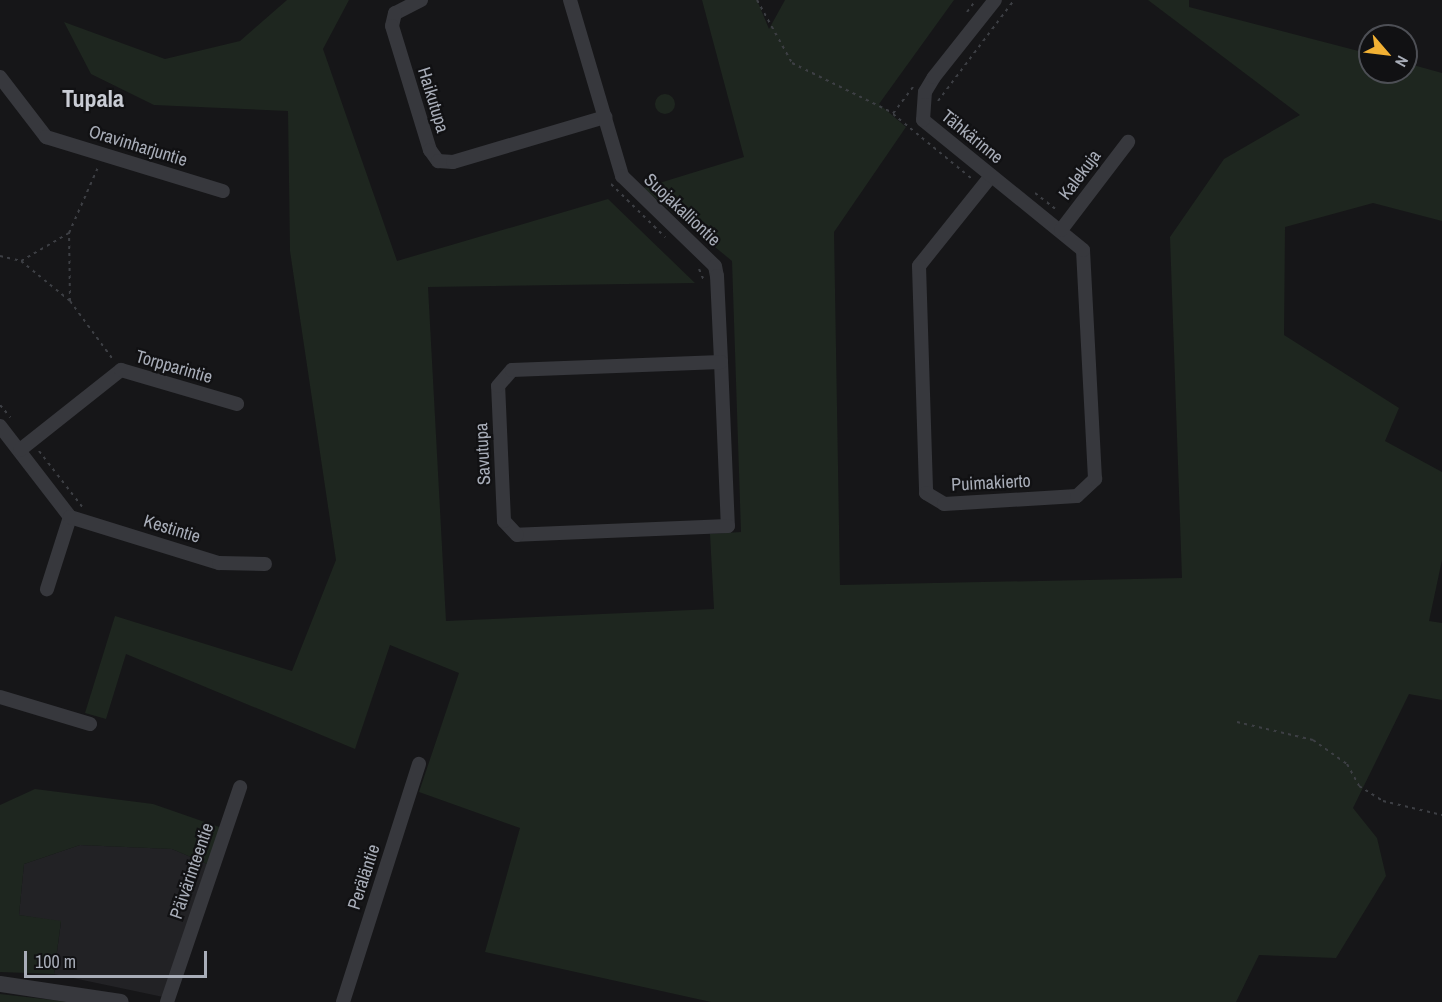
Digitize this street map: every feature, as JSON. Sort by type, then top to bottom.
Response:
[{"type":"street","name":"Haikutupa","points":[[421,0],[395,13],[392,26],[430,150],[438,160],[453,162],[605,117]]},
{"type":"street","name":"Suojakalliontie","points":[[570,0],[626,182],[715,266],[728,526]]},
{"type":"street","name":"Tähkärinne","points":[[995,0],[934,77],[925,92],[923,120],[991,176],[1065,225],[1083,250]]},
{"type":"street","name":"Oravinharjuntie","points":[[0,77],[46,137],[223,191]]},
{"type":"street","name":"Kalekuja","points":[[1065,225],[1128,142]]},
{"type":"street","name":"Puimakierto","points":[[991,176],[919,266],[916,289],[926,493],[944,504],[1077,496],[1095,479],[1083,250]]},
{"type":"street","name":"Savutupa","points":[[721,362],[512,370],[498,386],[504,521],[517,535],[728,526]]},
{"type":"street","name":"Torpparintie","points":[[25,446],[121,370],[237,404]]},
{"type":"street","points":[[0,426],[25,446],[70,517],[47,589]]},
{"type":"street","name":"Kestintie","points":[[70,517],[219,563],[264,564]]},
{"type":"street","points":[[0,697],[90,724]]},
{"type":"street","name":"Peräläntie","points":[[343,1002],[418,764]]},
{"type":"street","name":"Päivärinteentie","points":[[167,1002],[240,787]]},
{"type":"street","points":[[0,984],[122,1002]]},
{"type":"path","points":[[757,0],[792,63],[893,114]]},
{"type":"path","points":[[935,107],[1014,0]]},
{"type":"path","points":[[70,301],[69,233],[103,155]]},
{"type":"path","points":[[609,180],[626,205],[671,242]]},
{"type":"path","points":[[1029,188],[1065,225]]},
{"type":"path","points":[[21,261],[69,233]]},
{"type":"path","points":[[0,256],[21,261],[70,301],[121,370]]},
{"type":"path","points":[[693,262],[705,293]]},
{"type":"path","points":[[0,405],[15,423]]},
{"type":"path","points":[[25,446],[80,499],[87,522]]},
{"type":"path","points":[[1238,722],[1313,740],[1347,764],[1359,786],[1383,801],[1442,815]]},
{"type":"shaded area","points":[[287,0],[349,0],[323,49],[397,261],[608,199],[695,283],[428,287],[446,621],[714,609],[710,534],[741,532],[732,261],[643,188],[744,157],[702,0],[757,0],[769,29],[785,0],[954,0],[879,104],[906,127],[834,232],[840,585],[1182,578],[1170,237],[1224,159],[1300,115],[1148,0],[1189,0],[1189,7],[1358,51],[1358,84],[1418,84],[1418,66],[1442,73],[1442,221],[1373,203],[1285,227],[1284,335],[1399,408],[1385,441],[1442,472],[1442,560],[1429,621],[1442,623],[1442,700],[1409,694],[1353,808],[1377,838],[1386,876],[1336,958],[1259,955],[1236,1002],[711,1002],[485,952],[520,828],[419,792],[459,673],[390,645],[355,749],[126,654],[106,719],[85,713],[115,616],[292,671],[336,560],[290,251],[288,111],[154,105],[91,74],[64,22],[165,59],[240,41]]},
{"type":"shaded area","points":[[661,94],[669,94],[675,100],[675,108],[669,114],[661,114],[655,108],[655,100]]},
{"type":"shaded area","points":[[35,789],[153,804],[225,829],[212,866],[172,849],[80,845],[24,864],[19,915],[61,921],[54,974],[0,972],[0,805]]},
{"type":"shaded area","points":[[80,845],[172,849],[212,866],[168,998],[54,974],[61,922],[19,915],[24,864]]},
{"type":"shaded area","points":[[0,994],[70,1002],[0,1002]]},
{"type":"district","name":"Tupala","points":[[93,99]]}]
